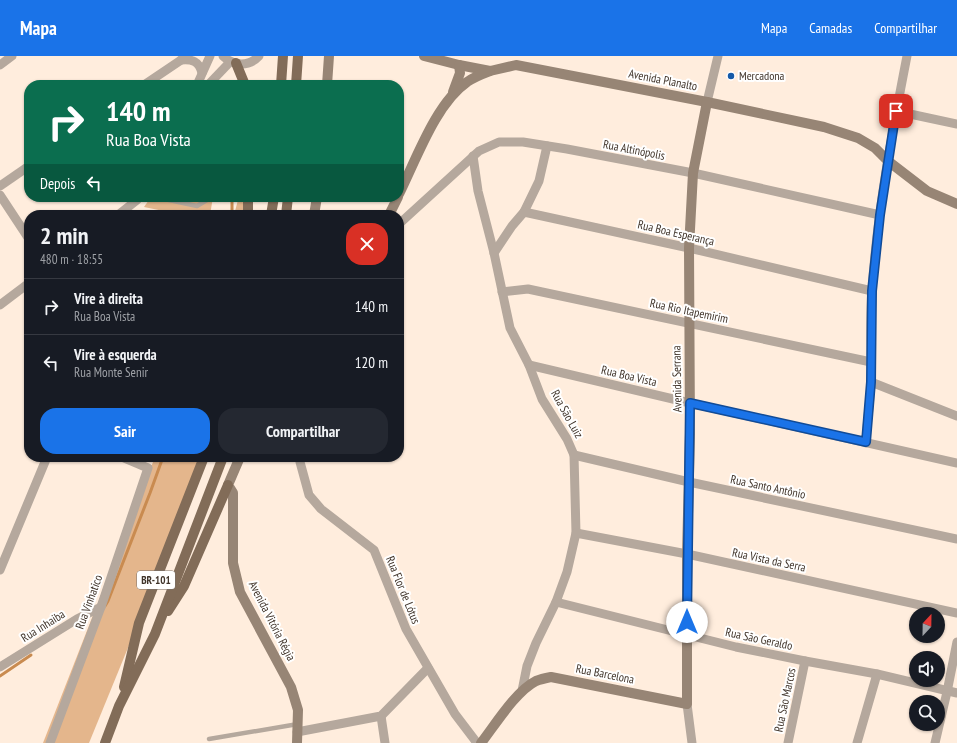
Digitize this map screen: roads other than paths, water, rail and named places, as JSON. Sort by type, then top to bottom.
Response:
[{"type":"main road","points":[[281,80],[282,56]]},
{"type":"main road","points":[[296,80],[298,56]]},
{"type":"main road","points":[[233,63],[242,80]]},
{"type":"main road","name":"BR-101","points":[[120,706],[139,623],[202,462]]},
{"type":"main road","name":"BR-101","points":[[105,743],[120,706],[155,634],[221,462]]},
{"type":"main road","points":[[155,634],[184,586],[228,485]]},
{"type":"street","points":[[0,65],[12,56]]},
{"type":"street","points":[[199,80],[210,56]]},
{"type":"street","points":[[223,56],[233,63],[246,64],[252,62],[259,56]]},
{"type":"street","points":[[327,80],[329,56]]},
{"type":"street","name":"Avenida Planalto","points":[[424,56],[490,71],[517,61],[824,127],[858,138],[875,148],[888,161],[927,191],[957,204]]},
{"type":"street","name":"Avenida Serrana","points":[[687,704],[687,554],[690,482],[689,248],[693,173],[718,56]]},
{"type":"street","points":[[866,442],[871,382],[872,291],[880,215],[896,111],[907,56]]},
{"type":"street","points":[[151,80],[182,57],[196,62],[201,67],[202,73]]},
{"type":"street","points":[[214,80],[233,63]]},
{"type":"street","points":[[452,95],[460,73],[459,65]]},
{"type":"street","points":[[404,172],[436,117],[452,95],[468,81],[490,71]]},
{"type":"street","points":[[896,111],[957,124]]},
{"type":"street","name":"Rua Altinópolis","points":[[404,219],[479,151],[499,142],[523,142],[693,173],[880,215]]},
{"type":"street","points":[[494,253],[512,226],[524,212],[539,180],[547,146]]},
{"type":"street","name":"Rua São Luiz","points":[[473,156],[478,191],[494,253],[510,328],[529,365],[542,399],[567,439],[574,455],[576,533],[567,572],[556,602],[536,643],[527,666],[522,691],[502,715],[482,743]]},
{"type":"street","points":[[0,186],[24,169]]},
{"type":"street","points":[[0,195],[24,231]]},
{"type":"street","points":[[124,210],[134,202]]},
{"type":"street","name":"Rua Boa Esperança","points":[[524,212],[689,248],[872,291]]},
{"type":"street","points":[[0,305],[24,286]]},
{"type":"street","name":"Rua Rio Itapemirim","points":[[502,292],[528,289],[871,362]]},
{"type":"street","name":"Rua Boa Vista","points":[[529,365],[957,464]]},
{"type":"street","points":[[871,382],[957,416]]},
{"type":"street","name":"Rua Santo Antônio","points":[[574,455],[690,482],[957,540]]},
{"type":"street","points":[[0,570],[45,462]]},
{"type":"street","name":"Rua Vinhatico","points":[[50,743],[100,608],[148,468],[134,462]]},
{"type":"street","points":[[228,485],[238,462]]},
{"type":"street","name":"Rua Flor de Lótus","points":[[300,462],[309,495],[321,509],[374,550],[406,629],[455,714],[477,743]]},
{"type":"street","name":"Avenida Vitória Régia","points":[[228,485],[233,493],[233,563],[240,592],[291,687],[298,710],[297,743]]},
{"type":"street","name":"Rua Vista da Serra","points":[[576,533],[687,554],[957,613]]},
{"type":"street","name":"Rua São Geraldo","points":[[556,602],[687,635],[805,661],[877,674],[947,692],[957,693]]},
{"type":"street","name":"Rua Inhaiba","points":[[0,667],[77,619],[100,608]]},
{"type":"street","points":[[935,743],[957,642]]},
{"type":"street","name":"Rua São Marcos","points":[[788,743],[805,661]]},
{"type":"street","points":[[298,728],[381,716],[428,668]]},
{"type":"street","points":[[856,743],[877,674]]},
{"type":"street","name":"Rua Barcelona","points":[[522,691],[536,682],[551,677],[687,704]]},
{"type":"street","points":[[687,704],[692,743]]},
{"type":"street","points":[[381,716],[385,743]]},
{"type":"lane","points":[[178,202],[197,206],[204,202]]},
{"type":"lane","points":[[209,739],[298,728]]},
{"type":"waterway","points":[[232,202],[232,210]]},
{"type":"waterway","points":[[105,606],[161,462]]},
{"type":"waterway","points":[[0,676],[31,655]]},
{"type":"place","name":"Mercadona","points":[[731,76]]}]
